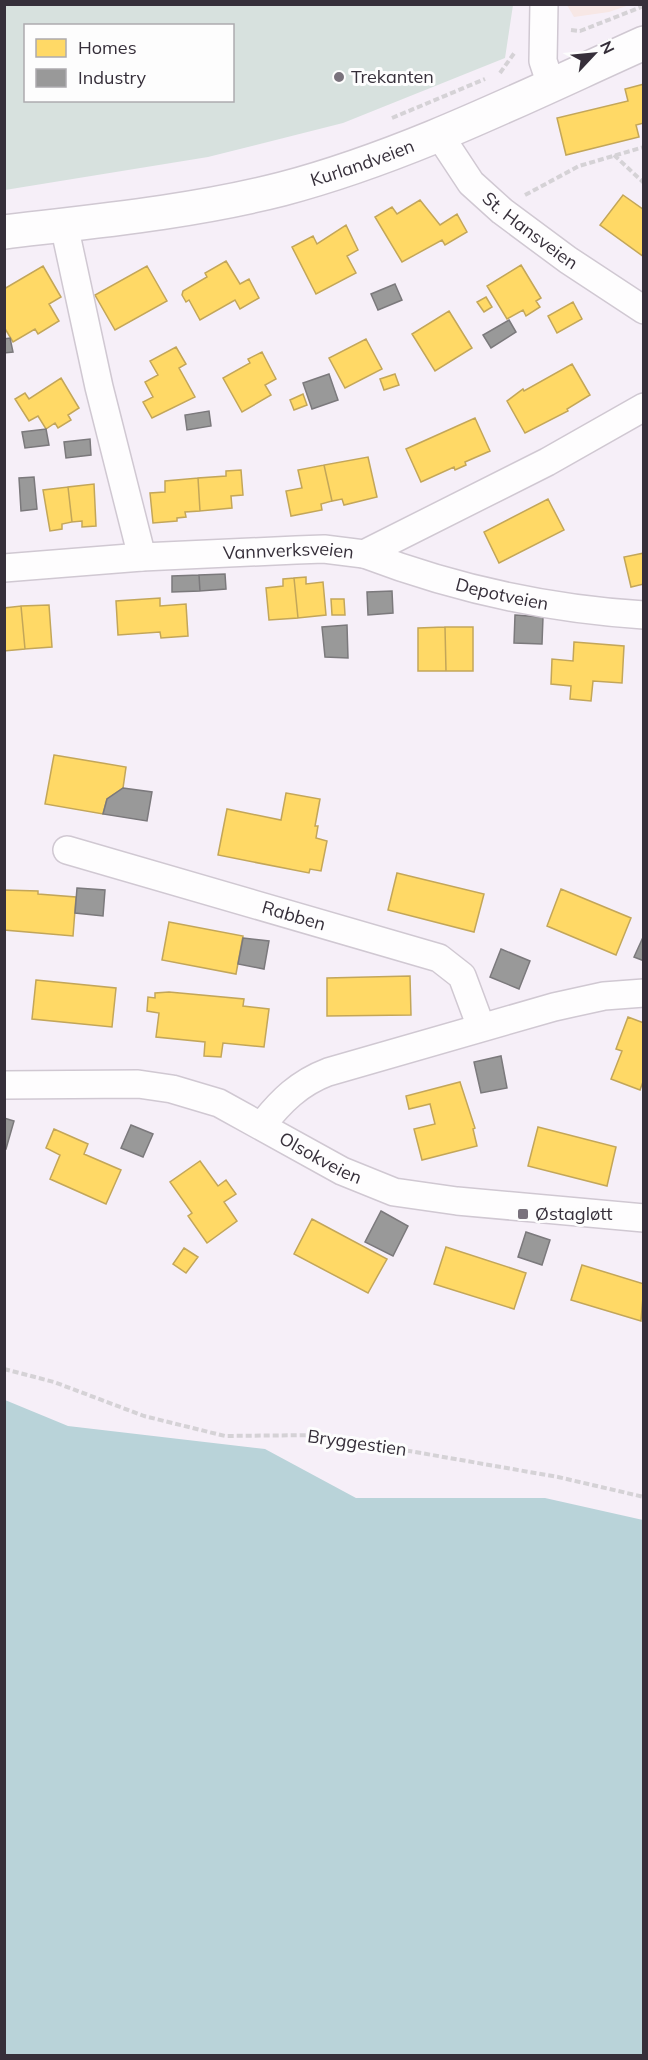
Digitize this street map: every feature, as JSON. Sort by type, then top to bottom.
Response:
[{"type":"main road","name":"Kurlandveien","points":[[4,232],[188,207],[280,189],[327,176],[438,133],[644,43]]},
{"type":"street","points":[[544,4],[543,61],[551,84]]},
{"type":"street","name":"St. Hansveien","points":[[438,133],[471,183],[502,211],[568,260],[644,310]]},
{"type":"street","points":[[64,225],[99,387],[142,557]]},
{"type":"street","name":"Vannverksveien","points":[[4,568],[142,557],[324,549],[364,554],[537,467],[644,407]]},
{"type":"street","name":"Depotveien","points":[[364,554],[415,573],[483,590],[569,607],[644,615]]},
{"type":"street","name":"Rabben","points":[[67,850],[439,958],[462,976],[481,1027]]},
{"type":"street","points":[[262,1125],[282,1100],[314,1077],[481,1027],[604,996],[644,993]]},
{"type":"street","name":"Olsokveien","points":[[4,1085],[138,1084],[172,1089],[219,1103],[342,1171],[394,1192],[457,1201],[644,1218]]},
{"type":"path","points":[[563,29],[580,31],[644,6]]},
{"type":"path","points":[[383,122],[502,72],[517,47]]},
{"type":"path","points":[[502,211],[538,186],[579,166],[644,147]]},
{"type":"path","points":[[613,155],[644,183]]},
{"type":"path","name":"Bryggestien","points":[[4,1369],[54,1382],[144,1416],[225,1436],[318,1435],[558,1477],[644,1497]]},
{"type":"shaded area","name":"Trekanten","points":[[5,4],[513,4],[505,58],[343,123],[208,157],[5,190]]},
{"type":"shaded area","points":[[567,5],[629,5],[609,12],[574,17]]},
{"type":"water","points":[[5,1400],[68,1426],[265,1449],[356,1498],[545,1498],[643,1520],[643,2055],[5,2055]]},
{"type":"building: Homes","points":[[644,84],[644,123],[636,125],[639,137],[566,155],[557,118],[628,101],[625,89]]},
{"type":"building: Homes","points":[[623,195],[644,210],[644,257],[600,225]]},
{"type":"building: Homes","points":[[420,200],[440,225],[457,214],[467,232],[445,245],[442,240],[402,262],[375,217],[392,207],[397,214]]},
{"type":"building: Homes","points":[[346,225],[358,250],[347,256],[356,273],[316,294],[292,247],[313,236],[317,244]]},
{"type":"building: Homes","points":[[226,261],[240,284],[249,279],[259,298],[240,309],[235,300],[200,320],[189,300],[186,302],[182,295],[183,291],[207,277],[205,273]]},
{"type":"building: Homes","points":[[521,265],[541,298],[536,301],[540,307],[526,316],[523,310],[507,319],[487,286]]},
{"type":"building: Homes","points":[[43,266],[61,297],[49,304],[59,321],[38,334],[35,329],[13,342],[4,327],[4,289]]},
{"type":"building: Homes","points":[[147,266],[167,301],[115,330],[95,295]]},
{"type":"building: Homes","points":[[486,297],[492,307],[484,312],[477,302]]},
{"type":"building: Homes","points":[[573,302],[582,319],[557,333],[548,316]]},
{"type":"building: Homes","points":[[449,311],[472,348],[435,371],[412,334]]},
{"type":"building: Homes","points":[[366,339],[382,369],[345,388],[329,358]]},
{"type":"building: Homes","points":[[176,347],[186,364],[179,368],[195,397],[152,418],[143,402],[153,397],[145,382],[158,375],[150,361]]},
{"type":"building: Homes","points":[[262,352],[276,379],[265,385],[271,395],[242,412],[223,378],[250,363],[248,359]]},
{"type":"building: Homes","points":[[572,364],[590,395],[567,409],[568,411],[525,433],[507,401],[523,389],[524,391]]},
{"type":"building: Homes","points":[[395,374],[399,385],[384,390],[380,379]]},
{"type":"building: Homes","points":[[61,378],[79,408],[68,415],[71,420],[58,428],[55,423],[46,429],[38,416],[29,421],[15,399],[25,393],[29,399]]},
{"type":"building: Homes","points":[[303,394],[307,405],[294,410],[290,400]]},
{"type":"building: Homes","points":[[475,418],[490,451],[465,462],[466,465],[455,470],[454,467],[421,482],[406,449]]},
{"type":"building: Homes","points":[[368,457],[377,497],[344,505],[342,499],[332,501],[324,465]]},
{"type":"building: Homes","points":[[324,465],[332,501],[321,504],[322,510],[291,516],[286,491],[302,488],[298,470]]},
{"type":"building: Homes","points":[[241,470],[243,495],[231,496],[232,508],[200,511],[198,478],[226,476],[226,471]]},
{"type":"building: Homes","points":[[198,478],[200,511],[185,512],[186,517],[177,518],[177,521],[153,523],[150,493],[165,492],[165,481]]},
{"type":"building: Homes","points":[[94,484],[96,526],[82,527],[82,521],[72,522],[68,487]]},
{"type":"building: Homes","points":[[68,487],[72,522],[62,524],[62,529],[50,531],[43,490]]},
{"type":"building: Homes","points":[[548,499],[564,530],[499,563],[484,532]]},
{"type":"building: Homes","points":[[644,553],[644,584],[631,587],[624,557]]},
{"type":"building: Homes","points":[[306,577],[306,584],[323,582],[326,615],[298,618],[294,578]]},
{"type":"building: Homes","points":[[294,578],[298,618],[269,620],[266,588],[283,586],[283,579]]},
{"type":"building: Homes","points":[[160,598],[160,606],[186,604],[188,636],[161,638],[160,632],[118,635],[116,601]]},
{"type":"building: Homes","points":[[331,599],[344,599],[345,615],[332,615]]},
{"type":"building: Homes","points":[[49,605],[52,647],[25,649],[21,606]]},
{"type":"building: Homes","points":[[21,606],[25,649],[4,651],[4,608]]},
{"type":"building: Homes","points":[[445,627],[446,671],[418,671],[418,628]]},
{"type":"building: Homes","points":[[445,627],[473,627],[473,671],[446,671]]},
{"type":"building: Homes","points":[[574,642],[624,646],[622,683],[593,681],[591,701],[570,699],[571,686],[551,684],[552,659],[573,661]]},
{"type":"building: Homes","points":[[54,755],[126,767],[123,788],[107,799],[103,814],[45,804]]},
{"type":"building: Homes","points":[[286,793],[320,799],[315,826],[318,826],[316,838],[327,841],[321,871],[310,869],[309,873],[218,855],[227,809],[281,820]]},
{"type":"building: Homes","points":[[397,873],[484,894],[474,932],[388,910]]},
{"type":"building: Homes","points":[[561,889],[631,918],[616,955],[547,926]]},
{"type":"building: Homes","points":[[4,890],[38,891],[38,894],[76,897],[73,936],[4,930]]},
{"type":"building: Homes","points":[[169,922],[243,936],[236,974],[162,960]]},
{"type":"building: Homes","points":[[410,976],[411,1015],[327,1016],[327,978]]},
{"type":"building: Homes","points":[[36,980],[116,988],[112,1027],[32,1019]]},
{"type":"building: Homes","points":[[169,992],[244,999],[243,1006],[269,1009],[264,1047],[223,1043],[221,1057],[204,1056],[205,1042],[156,1037],[159,1013],[147,1011],[148,997],[155,998],[155,993]]},
{"type":"building: Homes","points":[[628,1017],[644,1023],[644,1079],[640,1090],[611,1079],[622,1051],[616,1049]]},
{"type":"building: Homes","points":[[460,1082],[475,1128],[473,1129],[477,1146],[422,1160],[414,1129],[435,1124],[430,1104],[409,1109],[406,1096]]},
{"type":"building: Homes","points":[[538,1127],[616,1147],[607,1186],[528,1166]]},
{"type":"building: Homes","points":[[54,1129],[88,1144],[84,1154],[121,1170],[106,1204],[50,1179],[60,1155],[46,1148]]},
{"type":"building: Homes","points":[[200,1161],[218,1186],[226,1180],[236,1194],[224,1202],[237,1221],[207,1243],[188,1216],[192,1213],[170,1182]]},
{"type":"building: Homes","points":[[312,1219],[387,1259],[368,1293],[294,1254]]},
{"type":"building: Homes","points":[[446,1247],[526,1273],[514,1309],[434,1284]]},
{"type":"building: Homes","points":[[184,1248],[198,1257],[186,1273],[173,1264]]},
{"type":"building: Homes","points":[[582,1265],[644,1284],[641,1321],[571,1300]]},
{"type":"building: Industry","points":[[395,284],[402,300],[378,310],[371,294]]},
{"type":"building: Industry","points":[[509,320],[516,332],[491,348],[483,335]]},
{"type":"building: Industry","points":[[10,338],[13,352],[4,353],[4,339]]},
{"type":"building: Industry","points":[[329,374],[338,400],[312,409],[303,383]]},
{"type":"building: Industry","points":[[209,411],[211,426],[187,430],[185,415]]},
{"type":"building: Industry","points":[[46,429],[49,445],[25,448],[22,432]]},
{"type":"building: Industry","points":[[90,439],[91,455],[66,458],[64,442]]},
{"type":"building: Industry","points":[[34,477],[37,509],[21,511],[19,478]]},
{"type":"building: Industry","points":[[225,574],[226,589],[200,591],[199,575]]},
{"type":"building: Industry","points":[[199,575],[200,591],[172,592],[172,576]]},
{"type":"building: Industry","points":[[392,591],[393,613],[368,615],[367,592]]},
{"type":"building: Industry","points":[[515,615],[543,617],[542,644],[514,643]]},
{"type":"building: Industry","points":[[347,625],[348,658],[325,657],[322,627]]},
{"type":"building: Industry","points":[[123,788],[152,792],[147,821],[103,814],[107,799]]},
{"type":"building: Industry","points":[[77,888],[105,890],[103,916],[75,913]]},
{"type":"building: Industry","points":[[644,935],[644,961],[634,957]]},
{"type":"building: Industry","points":[[243,938],[269,941],[264,969],[238,964]]},
{"type":"building: Industry","points":[[501,949],[530,961],[519,989],[490,977]]},
{"type":"building: Industry","points":[[501,1056],[507,1088],[481,1093],[474,1062]]},
{"type":"building: Industry","points":[[4,1118],[14,1121],[6,1149],[4,1148]]},
{"type":"building: Industry","points":[[131,1125],[153,1134],[143,1157],[121,1148]]},
{"type":"building: Industry","points":[[381,1211],[408,1226],[393,1256],[365,1242]]},
{"type":"building: Industry","points":[[526,1232],[550,1240],[542,1265],[518,1257]]},
{"type":"place","name":"Trekanten","points":[[339,77]]},
{"type":"place","name":"Østagløtt","points":[[523,1214]]}]
